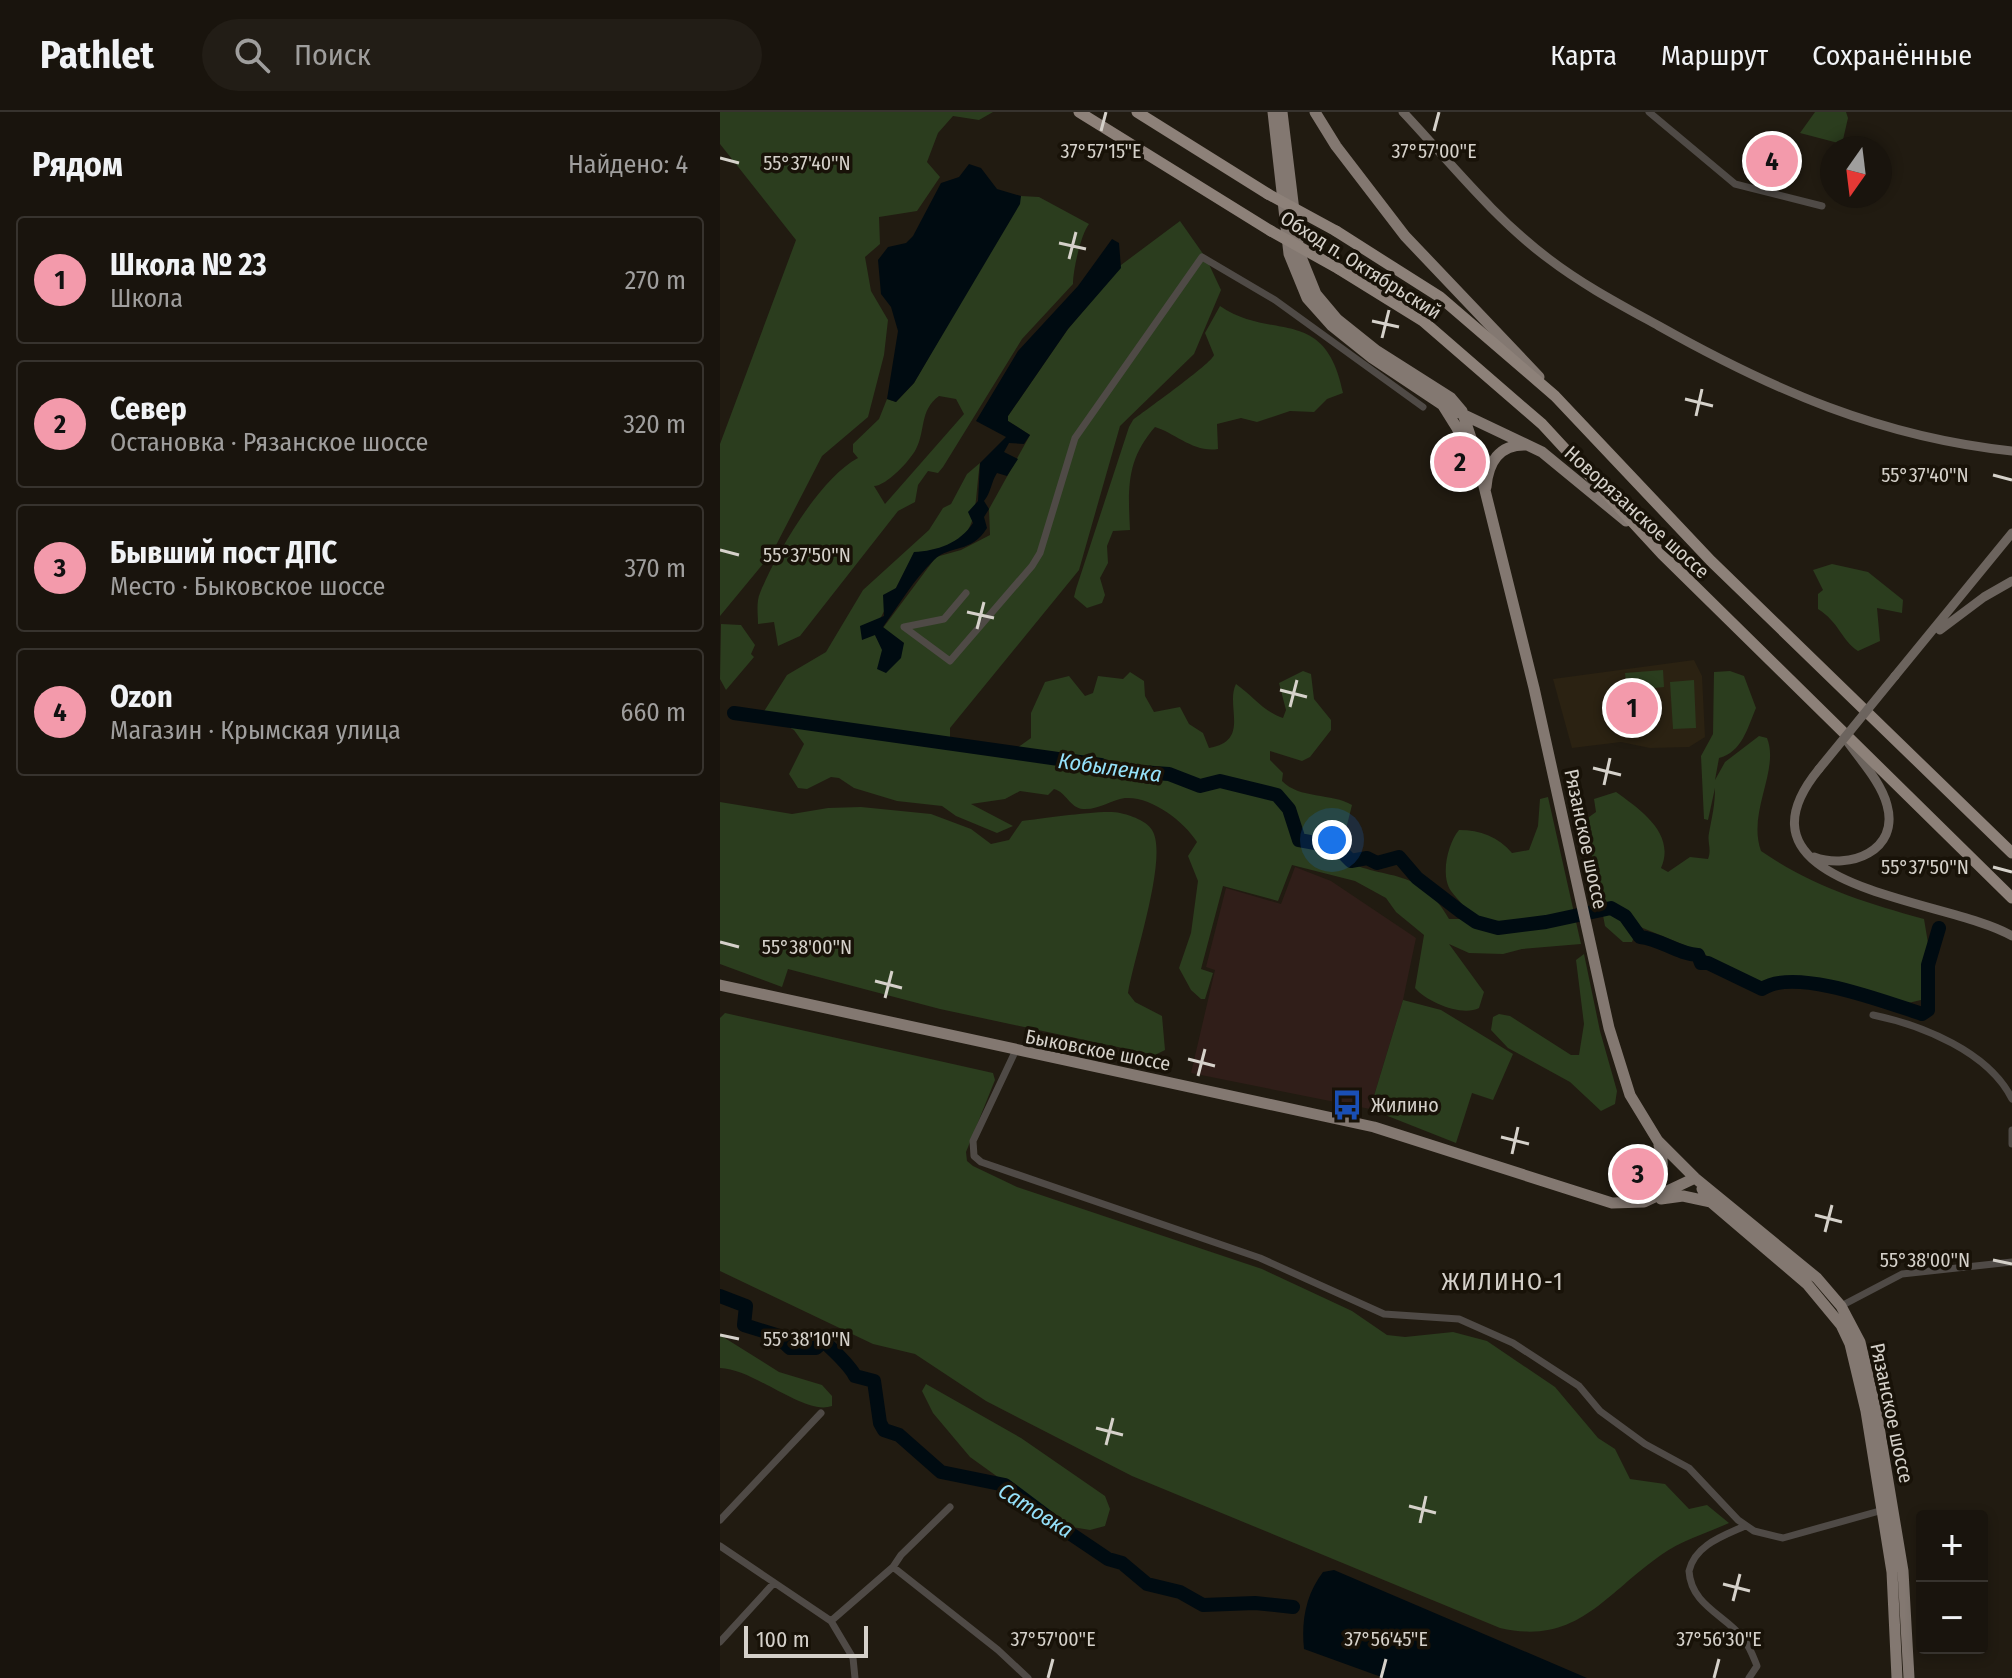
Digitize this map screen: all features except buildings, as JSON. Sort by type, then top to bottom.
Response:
[{"type":"highway","name":"Обход п. Октябрьский","points":[[1079,112],[1183,179],[1423,321],[1542,424],[1662,554]]},
{"type":"highway","name":"Обход п. Октябрьский","points":[[1139,113],[1198,152],[1336,231],[1440,297],[1555,396],[1583,427]]},
{"type":"highway","name":"Новорязанское шоссе","points":[[1583,427],[1711,561],[2012,853]]},
{"type":"highway","name":"Новорязанское шоссе","points":[[1662,554],[2012,898]]},
{"type":"main road","name":"Новорязанское шоссе","points":[[1273,112],[1289,254],[1307,298],[1332,326],[1372,358],[1441,404],[1462,411],[1555,461],[1662,554]]},
{"type":"main road","points":[[1282,112],[1299,252],[1316,294],[1337,319],[1377,351],[1451,398],[1462,411]]},
{"type":"main road","points":[[1315,112],[1336,146],[1405,236],[1485,317],[1555,396]]},
{"type":"main road","points":[[1403,112],[1505,221],[1547,258],[1584,284],[1695,346],[1795,396],[1851,418],[1906,434],[2012,451]]},
{"type":"main road","name":"Рязанское шоссе","points":[[1441,404],[1457,428],[1482,488]]},
{"type":"main road","name":"Рязанское шоссе","points":[[1462,411],[1475,450],[1534,688],[1619,1065],[1641,1115],[1658,1141],[1695,1178],[1817,1278],[1841,1306],[1860,1342],[1877,1415],[1903,1571],[1909,1678]]},
{"type":"main road","points":[[1488,512],[1486,489],[1490,465],[1513,446],[1531,446]]},
{"type":"main road","points":[[2012,533],[1801,792],[1792,816],[1797,843],[1827,872],[2012,936]]},
{"type":"main road","points":[[1922,645],[1963,611],[2012,581]]},
{"type":"main road","points":[[1804,852],[1828,862],[1857,860],[1877,847],[1888,826],[1888,810],[1881,790],[1838,729]]},
{"type":"main road","name":"Быковское шоссе","points":[[720,986],[1015,1052],[1358,1123],[1612,1203],[1644,1202],[1695,1178]]},
{"type":"main road","points":[[1644,1202],[1657,1187],[1664,1170],[1658,1141]]},
{"type":"main road","name":"Рязанское шоссе","points":[[1695,1178],[1712,1203],[1807,1284],[1841,1325],[1859,1377],[1883,1510],[1892,1572],[1897,1678]]},
{"type":"main road","points":[[1644,1202],[1683,1196],[1712,1203]]},
{"type":"street","points":[[1649,112],[1735,184],[1820,205]]},
{"type":"street","points":[[966,593],[944,619],[904,627],[950,661],[1024,577],[1040,553],[1075,438],[1202,257],[1275,300],[1423,407]]},
{"type":"street","points":[[1873,1015],[1911,1024],[1982,1062],[2004,1082],[2012,1099]]},
{"type":"street","points":[[1015,1052],[973,1141],[974,1156],[981,1162],[1260,1258],[1384,1314],[1459,1319],[1513,1343],[1579,1386],[1600,1411],[1645,1444],[1689,1468],[1745,1526],[1783,1538],[1883,1510]]},
{"type":"street","points":[[2012,1130],[2012,1144]]},
{"type":"street","points":[[1841,1306],[1902,1274],[2012,1262]]},
{"type":"street","points":[[720,1520],[821,1413]]},
{"type":"street","points":[[831,1621],[893,1567],[901,1555],[950,1507]]},
{"type":"street","points":[[1745,1526],[1716,1539],[1696,1555],[1689,1571],[1698,1596],[1733,1628],[1752,1652],[1757,1666],[1749,1678]]},
{"type":"street","points":[[720,1546],[831,1621],[853,1658],[855,1678]]},
{"type":"street","points":[[893,1567],[998,1650],[1028,1678]]},
{"type":"street","points":[[720,1642],[773,1584]]},
{"type":"shaded area","points":[[969,164],[981,168],[997,189],[1021,196],[1020,204],[914,383],[896,402],[887,399],[898,331],[891,307],[881,294],[878,260],[888,247],[906,243],[913,236],[941,183],[959,177]]},
{"type":"shaded area","points":[[1112,239],[1119,243],[1121,268],[1068,329],[1008,416],[1008,421],[1030,435],[1024,444],[1009,443],[1004,452],[1018,459],[1007,476],[997,473],[995,476],[984,501],[989,509],[984,517],[987,528],[974,542],[934,560],[913,584],[883,627],[904,643],[901,658],[886,673],[877,669],[882,650],[875,635],[862,640],[860,626],[884,616],[883,595],[896,588],[914,552],[947,545],[962,536],[973,523],[968,512],[978,501],[980,463],[1006,437],[976,421],[1018,351],[1078,286]]},
{"type":"shaded area","points":[[1694,660],[1702,676],[1705,737],[1689,747],[1650,748],[1621,742],[1572,748],[1553,679]]},
{"type":"shaded area","points":[[1295,867],[1331,881],[1416,938],[1403,1000],[1370,1109],[1191,1073],[1215,970],[1206,967],[1226,888],[1281,904]]},
{"type":"shaded area","points":[[1334,1570],[1587,1678],[1384,1678],[1304,1649],[1304,1618],[1309,1599],[1323,1572]]},
{"type":"green space","points":[[720,112],[993,112],[979,120],[953,116],[938,133],[927,162],[940,177],[917,211],[879,217],[880,244],[865,257],[871,291],[888,320],[884,355],[868,417],[822,456],[772,553],[720,616],[720,444],[796,240],[720,144]]},
{"type":"green space","points":[[1815,112],[1846,112],[1848,118],[1844,136],[1820,138],[1800,133]]},
{"type":"green space","points":[[1021,196],[1039,197],[1089,224],[1078,252],[1073,284],[1022,339],[943,467],[938,473],[928,471],[918,485],[915,502],[898,511],[800,636],[778,646],[774,622],[758,624],[760,593],[777,558],[815,499],[829,482],[858,458],[853,452],[853,444],[879,419],[887,399],[896,402],[914,383]],"holes":[[[939,396],[956,399],[964,414],[885,504],[874,486],[891,477],[913,454],[928,408],[933,402]]]},
{"type":"green space","points":[[1180,221],[1206,258],[1221,290],[1194,354],[1120,426],[1079,570],[950,728],[950,737],[960,750],[1010,753],[1031,738],[1031,713],[1045,682],[1069,676],[1085,696],[1093,693],[1098,676],[1123,679],[1130,672],[1144,681],[1145,696],[1154,712],[1180,707],[1189,724],[1203,733],[1209,748],[1222,744],[1233,730],[1233,693],[1236,684],[1264,708],[1283,718],[1286,710],[1279,683],[1303,671],[1311,674],[1314,699],[1331,720],[1331,730],[1310,757],[1302,761],[1270,751],[1270,760],[1283,773],[1282,781],[1289,787],[1352,805],[1346,829],[1337,831],[1328,846],[1343,859],[1406,879],[1421,887],[1436,899],[1449,919],[1465,919],[1463,906],[1451,891],[1446,877],[1449,851],[1459,830],[1488,836],[1512,853],[1529,850],[1538,826],[1540,799],[1548,797],[1581,944],[1522,949],[1503,954],[1469,953],[1449,944],[1484,992],[1479,1008],[1464,1011],[1445,1007],[1415,988],[1424,935],[1396,912],[1386,898],[1355,881],[1292,865],[1278,901],[1223,886],[1201,969],[1213,973],[1205,999],[1201,999],[1191,990],[1179,968],[1191,933],[1198,881],[1188,856],[1197,842],[1166,811],[1135,798],[1083,809],[1054,789],[1048,795],[1020,791],[1005,799],[971,804],[1013,826],[997,833],[956,816],[942,806],[897,801],[854,788],[839,778],[831,777],[807,789],[798,788],[789,774],[804,744],[794,730],[763,713],[787,675],[826,652],[863,590],[929,530],[943,508],[951,504],[967,474],[980,463],[974,513],[964,536],[937,550],[914,553],[879,621],[875,635],[883,650],[904,643],[883,628],[936,557],[961,550],[990,535],[989,509],[1030,435],[1008,421],[1008,416],[1068,329],[1121,265]]},
{"type":"green space","points":[[1220,306],[1239,316],[1310,336],[1324,347],[1335,365],[1343,393],[1327,399],[1314,412],[1290,411],[1257,422],[1241,418],[1217,424],[1218,449],[1201,448],[1155,427],[1134,463],[1129,488],[1130,530],[1113,531],[1107,546],[1108,563],[1100,578],[1105,595],[1102,603],[1087,608],[1074,597],[1129,427],[1133,420],[1191,377],[1214,355],[1205,333]]},
{"type":"green space","points":[[1832,564],[1868,572],[1903,600],[1902,613],[1877,608],[1880,641],[1858,651],[1818,609],[1818,594],[1823,590],[1813,570]]},
{"type":"green space","points":[[721,624],[741,625],[755,645],[751,654],[754,657],[726,690],[720,679]]},
{"type":"green space","points":[[1663,670],[1664,687],[1627,691],[1625,673]]},
{"type":"green space","points":[[1730,671],[1744,676],[1756,708],[1738,745],[1719,758],[1715,780],[1725,762],[1759,736],[1767,738],[1770,764],[1758,821],[1761,851],[1800,874],[1840,892],[1924,919],[1928,943],[1921,1000],[1904,1004],[1850,985],[1772,979],[1759,982],[1694,949],[1638,926],[1632,942],[1623,942],[1605,926],[1586,825],[1589,817],[1596,812],[1594,799],[1616,792],[1645,815],[1660,834],[1664,844],[1661,868],[1668,872],[1690,857],[1708,859],[1715,788],[1708,820],[1704,819],[1701,756],[1713,734],[1714,672]]},
{"type":"green space","points":[[1694,680],[1696,728],[1673,729],[1670,682]]},
{"type":"green space","points":[[720,802],[792,814],[861,807],[931,814],[971,829],[991,844],[1009,840],[1022,821],[1112,812],[1142,821],[1152,830],[1156,862],[1128,993],[1135,1002],[1162,1016],[1165,1050],[1155,1055],[940,1009],[788,969],[782,987],[720,964]]},
{"type":"green space","points":[[1584,954],[1600,1031],[1617,1091],[1615,1104],[1601,1111],[1570,1082],[1508,1048],[1491,1030],[1493,1017],[1499,1014],[1510,1016],[1571,1055],[1579,1055],[1584,1024],[1576,960]]},
{"type":"green space","points":[[1403,1000],[1441,1010],[1513,1054],[1493,1100],[1472,1093],[1456,1143],[1370,1109]]},
{"type":"green space","points":[[725,1013],[993,1073],[995,1080],[966,1152],[967,1161],[973,1166],[1017,1187],[1262,1269],[1352,1311],[1387,1335],[1405,1337],[1453,1332],[1487,1341],[1555,1387],[1598,1438],[1615,1449],[1630,1479],[1665,1484],[1689,1509],[1707,1505],[1729,1523],[1668,1550],[1606,1600],[1570,1623],[1550,1630],[1527,1632],[1500,1628],[1132,1476],[986,1401],[915,1354],[873,1344],[720,1271],[720,1018]]},
{"type":"green space","points":[[720,1335],[779,1372],[822,1385],[832,1396],[832,1406],[821,1407],[793,1399],[734,1370],[720,1368]]},
{"type":"green space","points":[[926,1384],[1021,1438],[1105,1496],[1110,1509],[1105,1526],[1090,1530],[1066,1526],[970,1457],[933,1413],[922,1391]]},
{"type":"waterway","name":"Кобыленка","points":[[734,713],[1101,765],[1111,770],[1169,774],[1200,786],[1220,781],[1277,795],[1289,809],[1299,840],[1337,847],[1351,861],[1367,858],[1377,863],[1399,857],[1417,878],[1476,922],[1498,928],[1546,922],[1611,908],[1625,916],[1640,937],[1698,955],[1701,963],[1708,963],[1762,989],[1777,983],[1817,984],[1922,1014],[1928,1010],[1928,965],[1939,928]]},
{"type":"waterway","name":"Сатовка","points":[[720,1296],[746,1306],[744,1325],[776,1335],[790,1348],[816,1348],[824,1341],[855,1376],[874,1381],[880,1423],[884,1430],[899,1435],[941,1472],[1005,1485],[1108,1559],[1122,1563],[1147,1584],[1180,1592],[1203,1605],[1255,1603],[1293,1607]]},
{"type":"place","name":"Ozon","points":[[1772,161]]},
{"type":"place","name":"Север","points":[[1460,462]]},
{"type":"place","name":"Школа № 23","points":[[1632,708]]},
{"type":"place","name":"Жилино","points":[[1347,1105]]},
{"type":"place","name":"Бывший пост ДПС","points":[[1638,1174]]},
{"type":"district","name":"ЖИЛИНО-1","points":[[1503,1282]]}]
